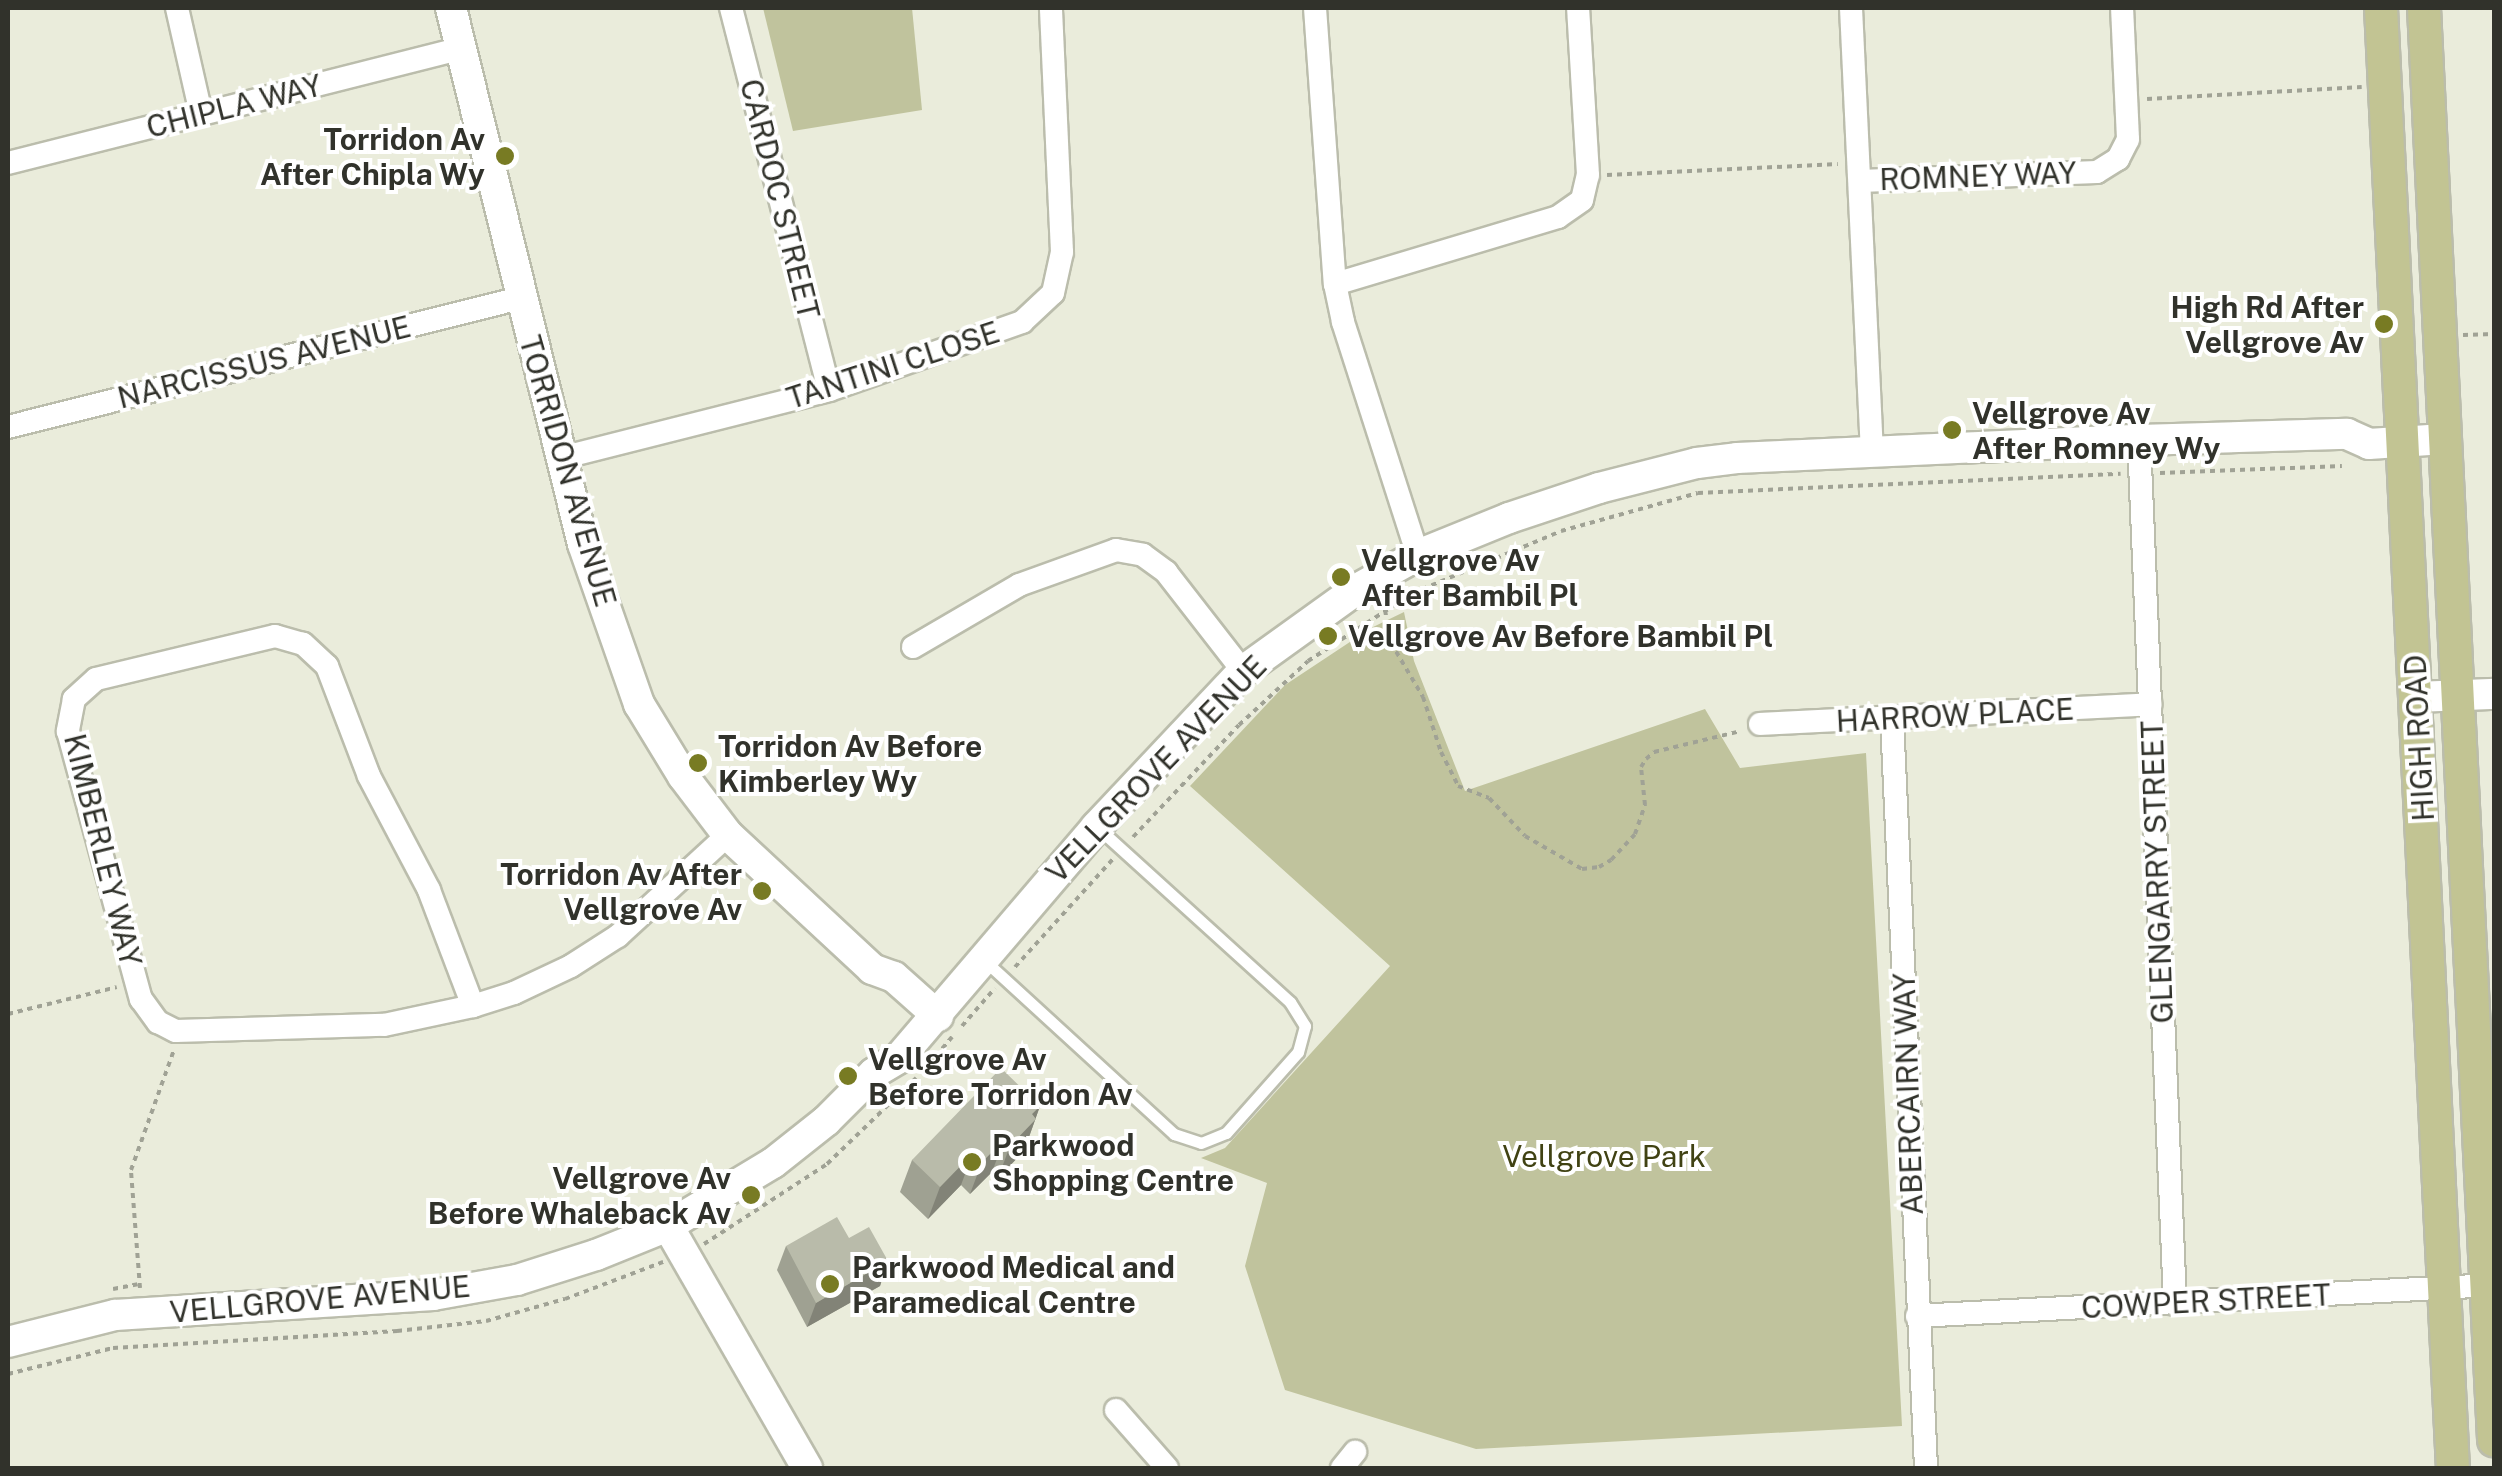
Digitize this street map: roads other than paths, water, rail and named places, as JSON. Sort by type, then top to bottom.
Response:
[{"type":"main road","name":"HIGH ROAD","points":[[2380,8],[2418,697],[2453,1468]]},
{"type":"main road","name":"HIGH ROAD","points":[[2424,8],[2443,430],[2491,1285],[2494,1440]]},
{"type":"street","points":[[177,8],[202,114]]},
{"type":"street","name":"TORRIDON AVENUE","points":[[451,8],[582,544],[639,704],[683,776],[728,835],[872,969],[880,989],[925,1018]]},
{"type":"street","name":"CARDOC STREET","points":[[731,8],[829,390]]},
{"type":"street","name":"TANTINI CLOSE","points":[[561,458],[829,390],[1022,322],[1052,293],[1062,252],[1051,8]]},
{"type":"street","points":[[1315,8],[1335,284],[1342,322],[1418,554]]},
{"type":"street","points":[[1335,284],[1558,217],[1582,200],[1588,176],[1578,8]]},
{"type":"street","name":"ROMNEY WAY","points":[[1851,8],[1872,454]]},
{"type":"street","name":"ROMNEY WAY","points":[[1859,172],[2097,172],[2118,159],[2128,139],[2122,8]]},
{"type":"street","name":"CHIPLA WAY","points":[[8,163],[461,48]]},
{"type":"street","name":"NARCISSUS AVENUE","points":[[8,426],[520,298]]},
{"type":"street","name":"VELLGROVE AVENUE","points":[[8,1342],[51,1328],[142,1313],[434,1296],[517,1280],[596,1256],[668,1226],[773,1163],[826,1121],[874,1073],[899,1058],[925,1018],[965,986],[978,961],[1096,827],[1243,671],[1305,622],[1418,554],[1600,488],[1696,463],[2138,440],[2346,434],[2369,444],[2401,433],[2443,430]]},
{"type":"street","name":"GLENGARRY STREET","points":[[2138,440],[2174,1304]]},
{"type":"street","points":[[913,647],[1019,584],[1116,550],[1144,555],[1166,572],[1243,671]]},
{"type":"street","name":"KIMBERLEY WAY","points":[[275,636],[303,644],[327,666],[369,776],[429,890],[464,973],[473,1006],[384,1025],[176,1031],[158,1022],[140,1000],[68,731],[74,699],[96,679],[275,636]]},
{"type":"street","points":[[2418,697],[2494,694]]},
{"type":"street","name":"HARROW PLACE","points":[[1760,724],[2150,704]]},
{"type":"street","name":"ABERCAIRN WAY","points":[[1892,718],[1926,1468]]},
{"type":"street","points":[[473,1006],[514,993],[571,966],[618,936],[728,835]]},
{"type":"street","points":[[668,1226],[807,1468]]},
{"type":"street","name":"COWPER STREET","points":[[1917,1316],[2491,1285]]},
{"type":"street","points":[[1116,1410],[1167,1468]]},
{"type":"lane","points":[[978,961],[1004,979],[1174,1134],[1201,1143],[1226,1132],[1298,1052],[1304,1026],[1290,1002],[1096,827]]},
{"type":"place","name":"Torridon Av After Chipla Wy","points":[[505,156]]},
{"type":"place","name":"High Rd After Vellgrove Av","points":[[2384,324]]},
{"type":"place","name":"Vellgrove Av After Romney Wy","points":[[1952,430]]},
{"type":"place","name":"Vellgrove Av After Bambil Pl","points":[[1341,577]]},
{"type":"place","name":"Vellgrove Av Before Bambil Pl","points":[[1328,636]]},
{"type":"place","name":"Torridon Av Before Kimberley Wy","points":[[698,763]]},
{"type":"place","name":"Torridon Av After Vellgrove Av","points":[[762,891]]},
{"type":"place","name":"Vellgrove Av Before Torridon Av","points":[[848,1076]]},
{"type":"place","name":"Parkwood Shopping Centre","points":[[972,1162]]},
{"type":"place","name":"Vellgrove Av Before Whaleback Av","points":[[751,1195]]},
{"type":"place","name":"Parkwood Medical and Paramedical Centre","points":[[830,1284]]},
{"type":"park label","name":"Vellgrove Park","points":[[1604,1156]]}]
